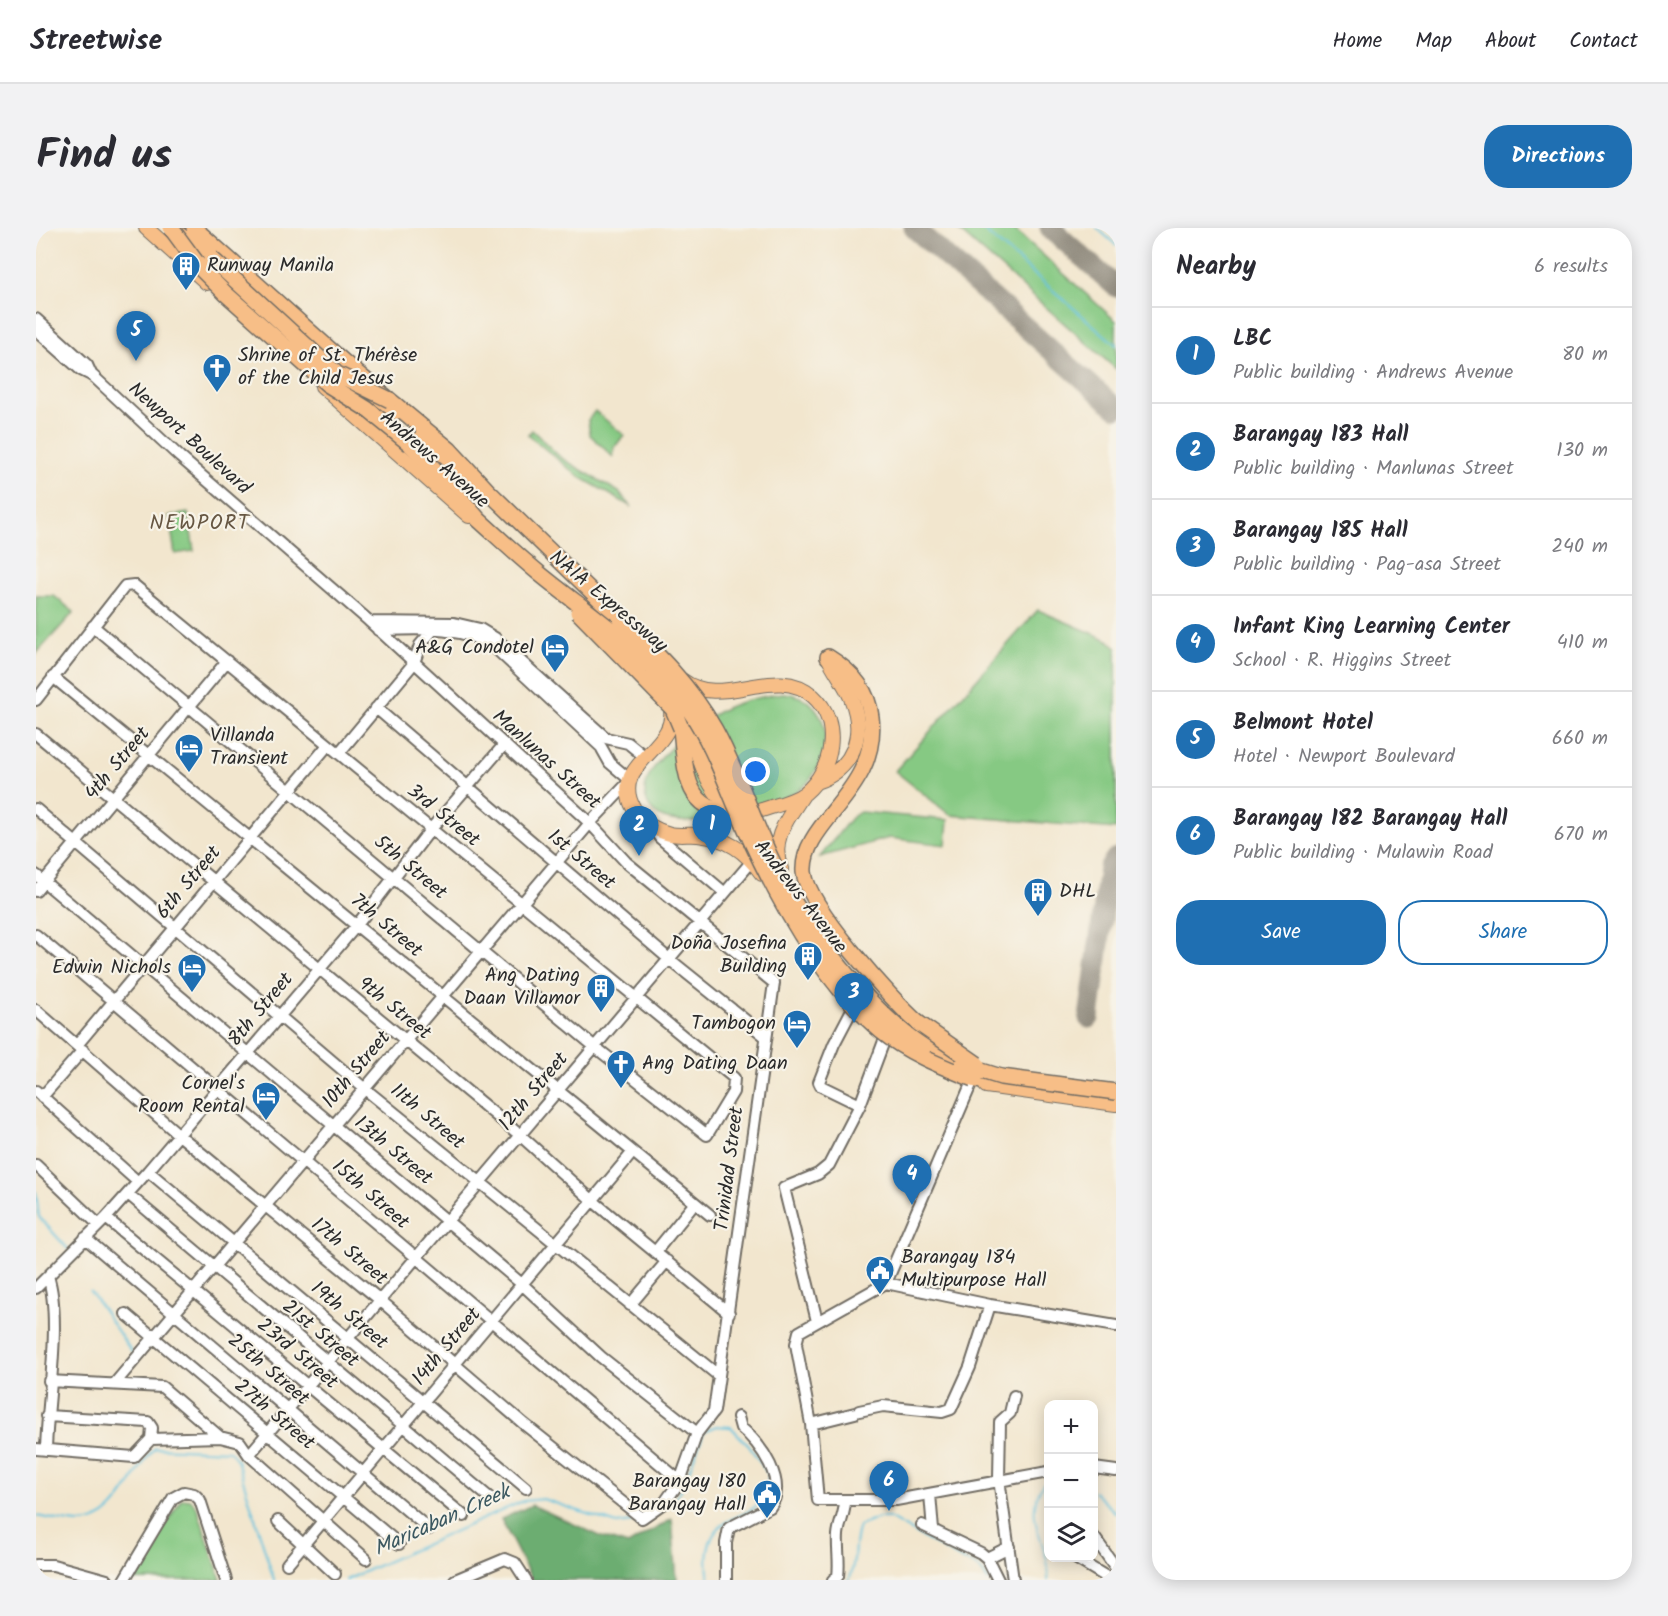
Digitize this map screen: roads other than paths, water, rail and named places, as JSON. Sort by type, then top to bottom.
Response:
[{"type":"highway","points":[[162,228],[208,261],[367,409]]},
{"type":"highway","points":[[171,228],[337,374],[397,411]]},
{"type":"highway","name":"NAIA Expressway","points":[[171,228],[202,270],[225,293],[327,384],[367,409],[410,444],[479,520],[540,574],[618,633],[662,675],[684,703],[716,759],[759,860],[778,898],[833,980],[881,1030],[931,1061],[973,1079],[1116,1102]]},
{"type":"highway","name":"NAIA Expressway","points":[[194,228],[397,411],[450,450],[489,492],[653,648],[685,684],[728,755],[774,864],[788,890],[859,989],[888,1021],[935,1053],[973,1070],[998,1077],[1116,1092]]},
{"type":"highway","points":[[540,574],[673,709],[681,728],[687,779],[693,793],[704,803],[730,813],[750,813]]},
{"type":"highway","points":[[828,657],[850,673],[866,695],[872,722],[871,745],[861,776],[809,848],[804,867],[808,886],[850,946],[899,1006],[941,1041],[998,1077]]},
{"type":"main road","name":"Andrews Avenue","points":[[146,228],[661,687],[684,712],[716,792],[731,808],[750,813]]},
{"type":"main road","name":"Andrews Avenue","points":[[194,228],[276,306],[397,411],[675,674],[699,691],[717,693],[784,684],[802,689],[815,698],[827,716],[831,735],[827,761],[816,782]]},
{"type":"main road","points":[[256,328],[275,323],[278,315],[276,306]]},
{"type":"main road","points":[[320,355],[377,407],[397,411],[396,420],[386,428],[387,444]]},
{"type":"main road","points":[[750,813],[803,795],[816,782],[832,776],[845,766],[853,750],[856,733],[850,697],[828,657]]},
{"type":"main road","points":[[652,828],[634,811],[629,798],[629,781],[644,756],[667,733],[671,710],[661,687]]},
{"type":"main road","name":"Andrews Avenue","points":[[803,795],[778,838],[777,854],[780,865],[800,901],[838,958],[875,1003],[901,1027],[932,1048],[975,1067],[1072,1093],[1116,1102]]},
{"type":"main road","name":"Andrews Avenue","points":[[652,828],[673,834],[698,835],[730,844],[752,861],[856,1002],[890,1036],[922,1060],[972,1082],[1072,1093],[1116,1092]]},
{"type":"main road","points":[[890,1036],[901,1027]]},
{"type":"street","name":"Newport Boulevard","points":[[36,319],[87,365],[93,376]]},
{"type":"street","name":"Newport Boulevard","points":[[36,330],[81,370],[93,376],[180,457],[374,626]]},
{"type":"street","name":"3rd Street","points":[[93,626],[129,584],[134,585],[635,999],[734,1078],[733,1092],[707,1135]]},
{"type":"street","points":[[374,626],[454,622],[480,629],[495,638],[606,738],[628,743],[644,756]]},
{"type":"street","points":[[36,700],[93,626]]},
{"type":"street","name":"5th Street","points":[[93,626],[595,1047],[707,1135]]},
{"type":"street","points":[[374,626],[465,632],[477,636],[494,647],[607,754],[610,763],[629,781]]},
{"type":"street","name":"Manlunas Street","points":[[374,626],[590,824],[626,862],[774,983]]},
{"type":"street","points":[[339,753],[414,663],[420,645],[432,631]]},
{"type":"street","name":"4th Street","points":[[36,891],[40,878],[75,842],[150,755],[227,661]]},
{"type":"street","name":"7th Street","points":[[53,677],[710,1215]]},
{"type":"street","name":"1st Street","points":[[376,708],[669,959],[765,1036]]},
{"type":"street","name":"9th Street","points":[[36,734],[521,1136],[593,1201],[729,1313]]},
{"type":"street","points":[[607,754],[611,746],[618,742]]},
{"type":"street","name":"6th Street","points":[[38,1093],[80,1047],[113,1001],[328,745]]},
{"type":"street","name":"8th Street","points":[[36,1288],[148,1171],[357,925],[431,829],[503,746]]},
{"type":"street","name":"10th Street","points":[[116,1383],[556,863],[629,781]]},
{"type":"street","name":"11th Street","points":[[36,809],[174,929],[365,1089],[719,1376]]},
{"type":"street","points":[[652,828],[660,838],[725,893]]},
{"type":"street","name":"12th Street","points":[[249,1455],[752,861]]},
{"type":"street","name":"13th Street","points":[[40,878],[523,1285],[601,1357],[697,1433]]},
{"type":"street","name":"15th Street","points":[[36,936],[680,1481]]},
{"type":"street","name":"Trinidad Street","points":[[642,1518],[665,1502],[680,1481],[697,1433],[714,1411],[774,983]]},
{"type":"street","points":[[856,1002],[834,1044],[819,1082],[821,1086],[860,1105]]},
{"type":"street","name":"17th Street","points":[[36,1010],[178,1134],[380,1300],[524,1424],[642,1518]]},
{"type":"street","points":[[817,1321],[783,1188],[818,1174],[829,1166],[860,1105],[890,1036]]},
{"type":"street","points":[[972,1082],[886,1283],[799,1332],[796,1344],[811,1424],[818,1500],[845,1502],[894,1500],[1044,1473]]},
{"type":"street","points":[[38,1093],[138,1182]]},
{"type":"street","name":"14th Street","points":[[287,1564],[633,1152]]},
{"type":"street","points":[[36,1165],[102,1221]]},
{"type":"street","name":"19th Street","points":[[148,1171],[526,1488]]},
{"type":"street","name":"21st Street","points":[[128,1194],[491,1500]]},
{"type":"street","points":[[656,1251],[695,1203]]},
{"type":"street","name":"23rd Street","points":[[102,1221],[194,1291],[464,1516]]},
{"type":"street","name":"25th Street","points":[[85,1238],[429,1529]]},
{"type":"street","points":[[630,1305],[667,1261]]},
{"type":"street","points":[[47,1416],[148,1422],[152,1428],[151,1439],[136,1457],[41,1450],[47,1416],[54,1317],[52,1290],[48,1276]]},
{"type":"street","points":[[886,1283],[990,1305],[1116,1326]]},
{"type":"street","points":[[811,1424],[884,1406],[942,1412],[951,1409],[975,1355],[990,1305]]},
{"type":"street","name":"27th Street","points":[[126,1314],[399,1544]]},
{"type":"street","points":[[49,1381],[162,1387],[220,1437]]},
{"type":"street","points":[[1013,1580],[999,1479],[1000,1422],[1009,1416],[1014,1396]]},
{"type":"street","points":[[726,1580],[726,1543],[729,1528],[770,1508],[776,1490],[774,1472],[750,1434],[741,1428],[738,1417]]},
{"type":"street","points":[[151,1439],[220,1437],[240,1442],[249,1455],[366,1559]]},
{"type":"street","points":[[1098,1469],[1116,1471]]},
{"type":"street","points":[[124,1580],[173,1498],[184,1492],[194,1494],[200,1500],[226,1580]]},
{"type":"street","points":[[930,1494],[933,1530]]},
{"type":"street","points":[[838,1579],[838,1533],[845,1513],[845,1502]]},
{"type":"street","points":[[278,1521],[335,1574]]},
{"type":"street","points":[[922,1525],[987,1558],[998,1580]]},
{"type":"street","points":[[1098,1545],[1113,1575]]},
{"type":"street","points":[[987,1558],[1008,1547]]},
{"type":"street","points":[[455,1580],[505,1559],[515,1563],[526,1580]]},
{"type":"street","points":[[1086,1562],[1113,1575]]},
{"type":"street","points":[[36,1565],[53,1565],[108,1580]]},
{"type":"waterway","points":[[981,228],[1116,345]]},
{"type":"waterway","points":[[1097,228],[1116,245]]},
{"type":"waterway","points":[[36,1192],[39,1217],[68,1249]]},
{"type":"waterway","points":[[90,1291],[134,1355]]},
{"type":"waterway","name":"Maricaban Creek","points":[[687,1476],[704,1432],[716,1426],[731,1427],[749,1446],[769,1475],[760,1502],[754,1508],[728,1521],[715,1532],[707,1555],[709,1580]]},
{"type":"waterway","name":"Maricaban Creek","points":[[36,1516],[78,1523],[92,1521],[104,1515],[123,1495],[146,1458],[155,1448],[230,1451],[237,1460],[274,1580]]},
{"type":"waterway","name":"Maricaban Creek","points":[[649,1518],[674,1503],[684,1484]]},
{"type":"waterway","name":"Maricaban Creek","points":[[1044,1484],[1037,1497],[1035,1510],[1038,1532],[1046,1555],[1048,1580]]},
{"type":"waterway","name":"Maricaban Creek","points":[[1098,1496],[1116,1513]]},
{"type":"waterway","name":"Maricaban Creek","points":[[346,1580],[523,1501],[543,1499],[617,1524],[641,1521]]},
{"type":"waterway","name":"Maricaban Creek","points":[[849,1580],[859,1526],[879,1518],[889,1518],[978,1567],[988,1580]]},
{"type":"place","name":"Runway Manila","points":[[186,292]]},
{"type":"place","name":"Belmont Hotel","points":[[136,361]]},
{"type":"place","name":"Shrine of St. Thérèse of the Child Jesus","points":[[217,394]]},
{"type":"place","name":"A&G Condotel","points":[[555,674]]},
{"type":"place","name":"Villanda Transient","points":[[189,774]]},
{"type":"place","name":"LBC","points":[[712,855]]},
{"type":"place","name":"Barangay 183 Hall","points":[[639,856]]},
{"type":"place","name":"DHL","points":[[1038,918]]},
{"type":"place","name":"Doña Josefina Building","points":[[808,982]]},
{"type":"place","name":"Edwin Nichols","points":[[192,994]]},
{"type":"place","name":"Ang Dating Daan Villamor","points":[[601,1014]]},
{"type":"place","name":"Barangay 185 Hall","points":[[854,1023]]},
{"type":"place","name":"Tambogon","points":[[797,1050]]},
{"type":"place","name":"Ang Dating Daan","points":[[621,1090]]},
{"type":"place","name":"Cornel's Room Rental","points":[[266,1122]]},
{"type":"place","name":"Infant King Learning Center","points":[[912,1205]]},
{"type":"place","name":"Barangay 184 Multipurpose Hall","points":[[880,1296]]},
{"type":"place","name":"Barangay 182 Barangay Hall","points":[[889,1511]]},
{"type":"place","name":"Barangay 180 Barangay Hall","points":[[767,1520]]},
{"type":"district","name":"NEWPORT","points":[[200,523]]}]
